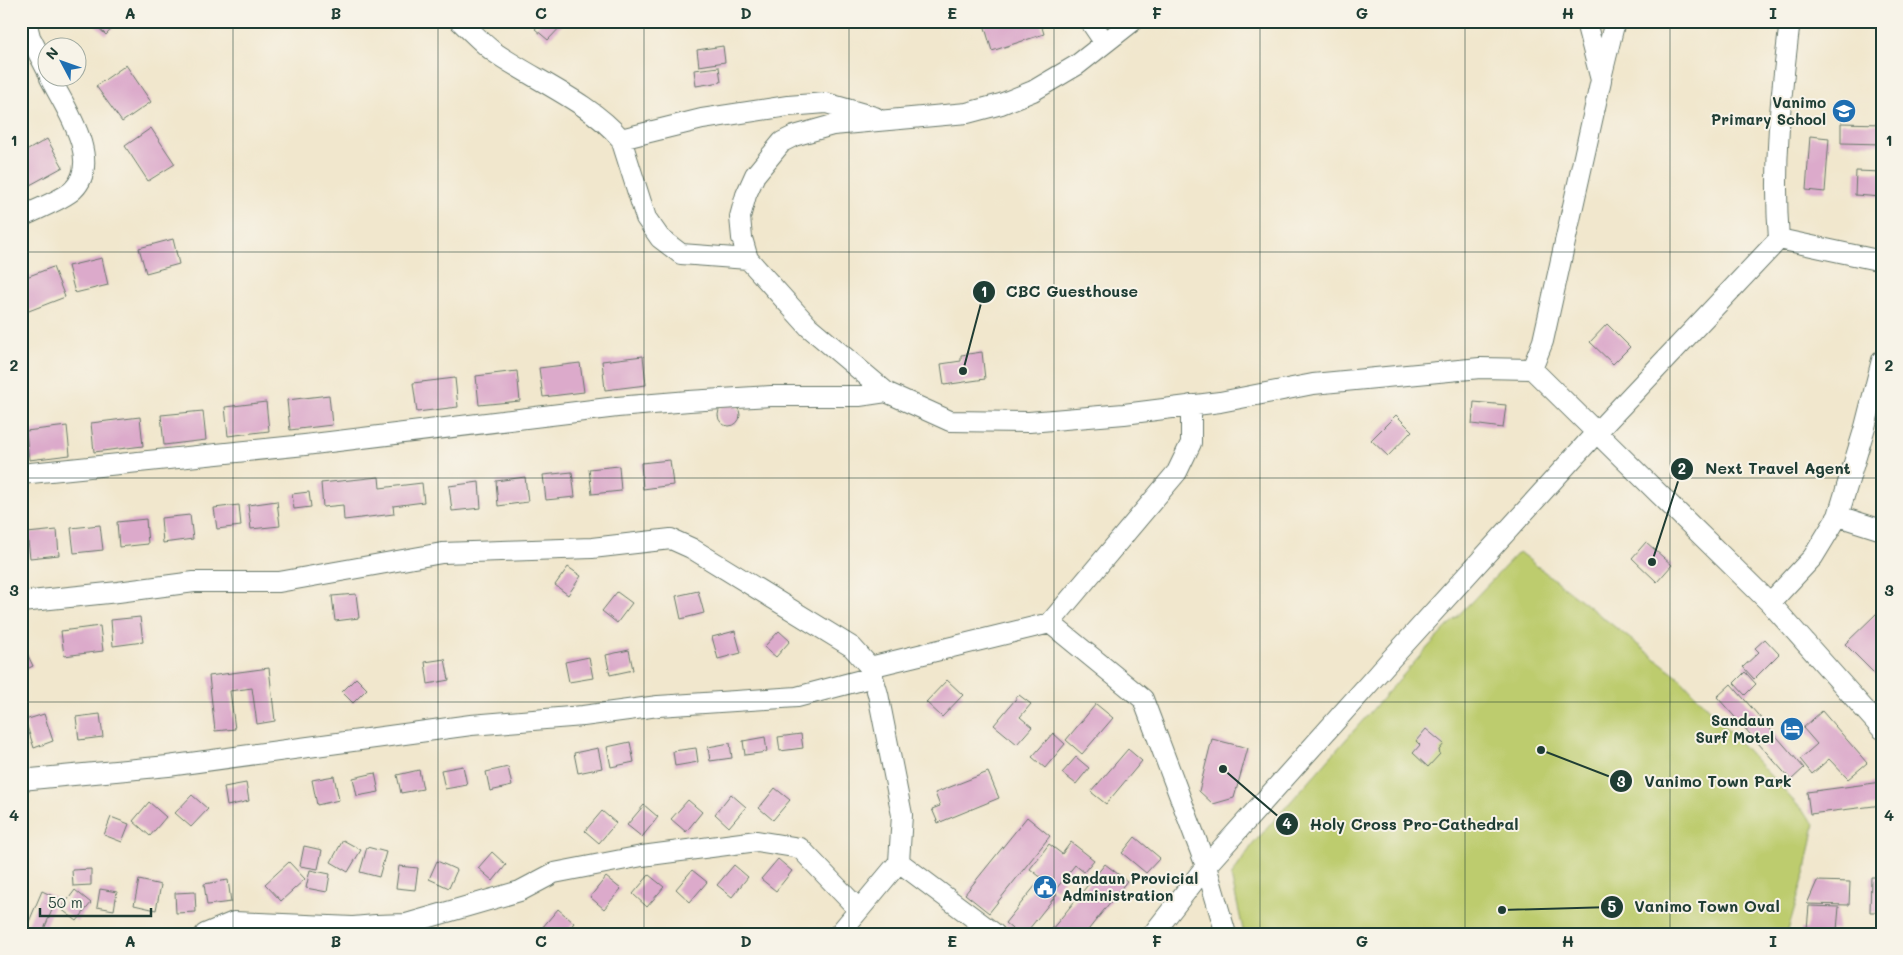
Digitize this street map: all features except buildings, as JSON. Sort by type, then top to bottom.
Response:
[{"type":"street","points":[[26,21],[30,37],[38,53]]},
{"type":"street","points":[[460,21],[493,51],[613,129],[621,139],[646,218],[660,238],[680,254],[748,259]]},
{"type":"street","points":[[1090,21],[1105,43]]},
{"type":"street","points":[[1133,21],[1077,65],[1033,91],[1002,104],[967,112],[833,125],[782,142],[755,175],[746,195],[740,217],[742,238],[748,259],[809,327],[886,392],[950,421],[1029,422],[1124,414],[1191,406],[1313,384],[1480,368],[1532,369],[1770,604],[1882,729]]},
{"type":"street","points":[[1588,21],[1587,26],[1601,80]]},
{"type":"street","points":[[1532,369],[1543,341],[1615,21]]},
{"type":"street","points":[[1153,934],[1206,866],[1596,433],[1778,239],[1775,191],[1777,144],[1790,21]]},
{"type":"street","points":[[21,217],[73,190],[82,173],[86,156],[76,129],[55,88]]},
{"type":"street","points":[[621,139],[702,119],[788,106],[826,103],[886,120]]},
{"type":"street","points":[[1778,239],[1882,261]]},
{"type":"street","points":[[1770,604],[1813,557],[1838,516],[1865,427],[1882,360]]},
{"type":"street","points":[[21,474],[305,445],[617,407],[771,396],[859,396],[886,392]]},
{"type":"street","points":[[21,780],[168,766],[471,725],[583,716],[658,706],[797,697],[871,672],[1050,623],[1177,472],[1191,443],[1191,406]]},
{"type":"street","points":[[1838,516],[1882,530]]},
{"type":"street","points":[[21,602],[194,582],[279,582],[442,553],[592,548],[671,539],[691,548],[852,647],[871,672],[902,815],[899,862],[839,934]]},
{"type":"street","points":[[1050,623],[1143,699],[1206,866],[1226,934]]},
{"type":"street","points":[[205,934],[234,922],[353,927],[377,930],[406,924],[520,891],[554,873],[642,856],[757,840],[800,848],[859,910]]},
{"type":"street","points":[[899,862],[995,934]]},
{"type":"green space","points":[[1519,552],[1679,677],[1815,824],[1806,870],[1787,934],[1244,934],[1231,876],[1253,844],[1429,646]]},
{"type":"place","name":"Vanimo Primary School","points":[[1844,111]]},
{"type":"place","name":"CBC Guesthouse","points":[[963,371]]},
{"type":"place","name":"Next Travel Agent","points":[[1652,562]]},
{"type":"place","name":"Sandaun Surf Motel","points":[[1792,729]]},
{"type":"place","name":"Vanimo Town Park","points":[[1541,750]]},
{"type":"place","name":"Holy Cross Pro-Cathedral","points":[[1223,769]]},
{"type":"place","name":"Sandaun Provicial Administration","points":[[1045,887]]},
{"type":"place","name":"Vanimo Town Oval","points":[[1502,910]]}]
